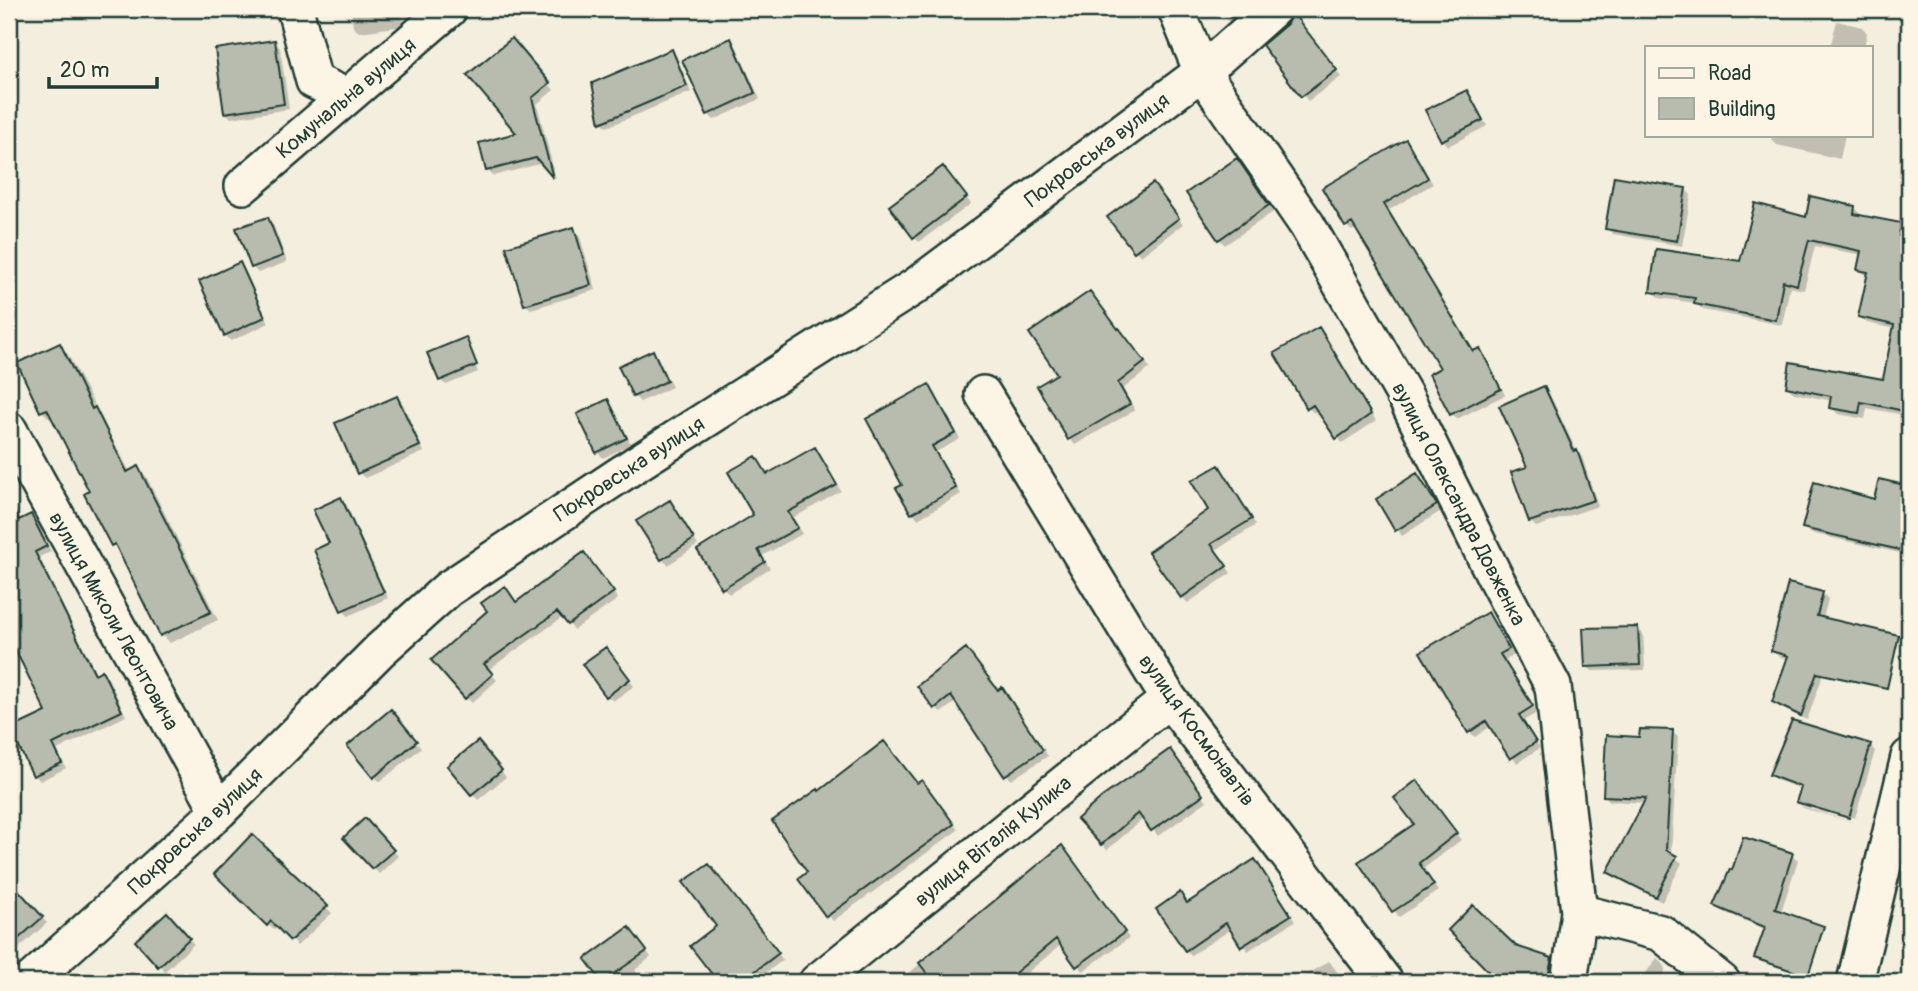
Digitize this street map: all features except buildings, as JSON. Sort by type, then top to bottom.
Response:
[{"type":"street","points":[[295,9],[314,81],[346,96]]},
{"type":"street","name":"Комунальна вулиця","points":[[243,186],[449,9]]},
{"type":"street","name":"вулиця Олександра Довженка","points":[[1176,9],[1202,72],[1307,225],[1406,398],[1553,687],[1579,912],[1569,982]]},
{"type":"street","name":"Покровська вулиця","points":[[29,982],[219,811],[380,650],[448,589],[636,464],[917,285],[1202,72],[1273,9]]},
{"type":"street","name":"вулиця Космонавтів","points":[[983,394],[1169,699],[1385,982]]},
{"type":"street","name":"вулиця Миколи Леонтовича","points":[[9,430],[219,811]]},
{"type":"street","name":"вулиця Віталія Кулика","points":[[817,982],[1169,699]]},
{"type":"street","points":[[1855,982],[1909,757]]},
{"type":"street","points":[[1579,912],[1661,933],[1722,982]]}]
